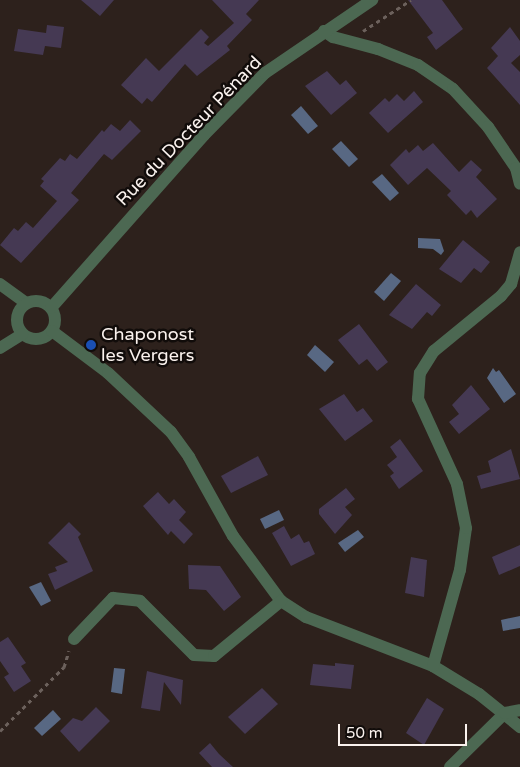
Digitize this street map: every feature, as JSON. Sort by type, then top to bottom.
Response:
[{"type":"street","name":"Rue du Docteur Pénard","points":[[51,308],[217,121],[265,73],[324,30],[372,0]]},
{"type":"street","points":[[324,30],[348,41],[418,65],[453,89],[488,127],[516,168],[520,184]]},
{"type":"street","points":[[433,666],[460,570],[466,528],[457,484],[418,399],[420,373],[434,351],[501,296],[516,288],[520,252]]},
{"type":"street","points":[[0,284],[26,303]]},
{"type":"street","points":[[39,301],[51,308],[55,323],[52,331],[34,339],[22,334],[16,321],[17,314],[26,303],[39,301]]},
{"type":"street","points":[[52,331],[108,373],[171,432],[189,457],[233,536],[281,601],[306,617],[433,666],[505,713],[520,727]]},
{"type":"street","points":[[0,348],[22,334]]},
{"type":"street","points":[[74,639],[112,598],[140,601],[194,655],[214,656],[281,601]]},
{"type":"street","points":[[450,767],[505,713],[520,710]]},
{"type":"path","points":[[348,41],[411,0]]},
{"type":"path","points":[[0,731],[64,667],[74,639]]},
{"type":"water","points":[[301,106],[318,126],[308,134],[291,115]]},
{"type":"water","points":[[341,141],[358,159],[349,167],[332,149]]},
{"type":"water","points":[[382,174],[399,193],[390,201],[372,182]]},
{"type":"water","points":[[418,238],[440,239],[444,251],[441,255],[433,249],[418,248]]},
{"type":"water","points":[[391,273],[401,281],[384,301],[374,292]]},
{"type":"water","points":[[315,345],[334,362],[325,372],[307,355]]},
{"type":"water","points":[[493,368],[496,372],[499,370],[516,394],[504,403],[487,378]]},
{"type":"water","points":[[279,510],[284,520],[265,529],[260,519]]},
{"type":"water","points":[[358,530],[364,537],[345,552],[338,543]]},
{"type":"water","points":[[41,582],[51,601],[41,606],[29,587]]},
{"type":"water","points":[[520,616],[520,628],[503,631],[501,620]]},
{"type":"water","points":[[114,668],[125,669],[122,694],[111,692]]},
{"type":"water","points":[[53,710],[61,719],[42,736],[34,728]]},
{"type":"building","points":[[81,0],[114,0],[100,16]]},
{"type":"building","points":[[212,0],[259,0],[246,14],[252,20],[227,46],[230,50],[197,76],[185,64],[152,102],[147,98],[142,104],[121,85],[146,58],[159,71],[201,29],[209,37],[204,43],[208,46],[234,23]]},
{"type":"building","points":[[408,0],[442,0],[463,29],[436,50],[427,37],[433,33]]},
{"type":"building","points":[[47,25],[64,27],[61,48],[45,46],[43,55],[14,51],[18,29],[46,33]]},
{"type":"building","points":[[510,27],[520,41],[520,55],[511,63],[520,72],[520,105],[487,68],[498,56],[491,48]]},
{"type":"building","points":[[327,71],[340,85],[346,80],[357,93],[331,115],[305,86]]},
{"type":"building","points":[[414,91],[423,102],[388,133],[369,113],[385,98],[389,102],[397,94],[404,101]]},
{"type":"building","points":[[130,120],[141,131],[112,160],[104,154],[71,193],[79,200],[21,263],[0,245],[14,228],[18,231],[26,222],[33,228],[57,201],[40,186],[44,181],[41,179],[60,158],[65,161],[70,154],[77,159],[102,130],[104,132],[111,124],[120,131]]},
{"type":"building","points":[[433,143],[459,172],[471,160],[482,170],[476,177],[497,199],[477,218],[471,210],[466,215],[447,195],[451,191],[427,168],[408,185],[390,165],[406,149],[409,153],[418,145],[423,151]]},
{"type":"building","points":[[463,240],[490,262],[481,273],[474,268],[461,283],[439,269]]},
{"type":"building","points":[[416,284],[441,305],[432,316],[427,312],[412,329],[389,315]]},
{"type":"building","points":[[359,324],[388,362],[377,371],[367,359],[359,365],[338,340]]},
{"type":"building","points":[[471,385],[490,409],[459,434],[449,422],[459,414],[452,405]]},
{"type":"building","points":[[344,394],[357,412],[363,408],[373,421],[345,441],[319,409]]},
{"type":"building","points":[[400,439],[423,471],[399,489],[390,476],[394,473],[387,465],[397,457],[390,447]]},
{"type":"building","points":[[511,449],[520,479],[481,489],[477,476],[491,472],[488,461]]},
{"type":"building","points":[[258,456],[268,475],[231,493],[221,476]]},
{"type":"building","points":[[346,488],[355,499],[345,507],[352,515],[335,534],[319,514],[319,509]]},
{"type":"building","points":[[158,492],[169,504],[174,499],[186,512],[179,520],[193,534],[184,544],[171,531],[168,535],[143,506]]},
{"type":"building","points":[[69,522],[81,534],[78,537],[93,571],[55,590],[48,574],[57,571],[55,567],[68,562],[48,543]]},
{"type":"building","points":[[284,526],[291,539],[299,534],[304,543],[309,541],[315,554],[291,566],[272,533]]},
{"type":"building","points":[[520,545],[520,566],[499,575],[492,557]]},
{"type":"building","points":[[411,557],[427,560],[424,597],[405,593]]},
{"type":"building","points":[[188,565],[220,566],[241,597],[224,611],[206,590],[189,589]]},
{"type":"building","points":[[8,637],[26,663],[21,666],[31,681],[14,692],[4,677],[9,674],[0,661],[0,642]]},
{"type":"building","points":[[335,663],[354,665],[351,689],[310,685],[313,664],[335,666]]},
{"type":"building","points":[[147,671],[183,680],[181,705],[164,682],[160,711],[141,708]]},
{"type":"building","points":[[262,688],[278,704],[245,734],[228,717]]},
{"type":"building","points":[[427,698],[444,709],[424,745],[406,733]]},
{"type":"building","points":[[96,707],[110,721],[79,752],[60,731],[73,718],[82,721]]},
{"type":"building","points":[[210,743],[233,767],[212,767],[199,753]]},
{"type":"place","name":"Chaponost les Vergers","points":[[91,345]]}]
